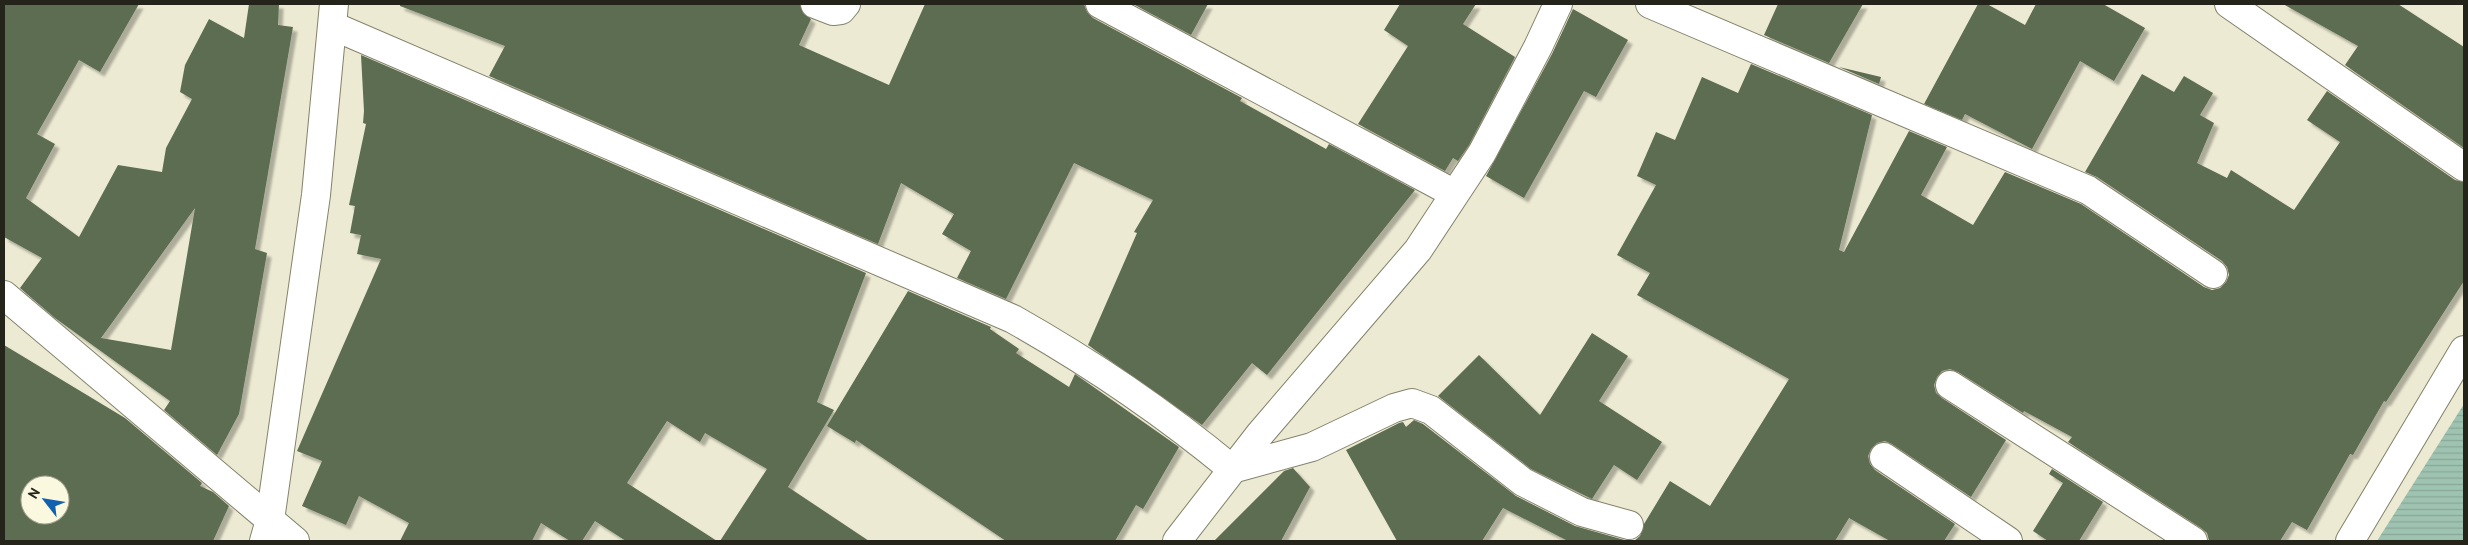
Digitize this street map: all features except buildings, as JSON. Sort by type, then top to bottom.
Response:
[{"type":"street","points":[[815,4],[833,11],[841,10],[846,4]]},
{"type":"street","points":[[1100,4],[1455,194]]},
{"type":"street","points":[[1177,541],[1232,469],[1418,250],[1482,153],[1558,4]]},
{"type":"street","points":[[1650,4],[2088,190],[2213,274]]},
{"type":"street","points":[[2229,4],[2464,167]]},
{"type":"street","points":[[267,531],[316,195],[334,15],[1013,319],[1073,353],[1163,415],[1232,469]]},
{"type":"street","points":[[4,295],[267,531],[294,541]]},
{"type":"street","points":[[2350,541],[2464,350]]},
{"type":"street","points":[[1950,385],[2193,541]]},
{"type":"street","points":[[1232,469],[1312,447],[1394,408],[1412,403],[1431,410],[1523,482],[1582,512],[1629,525]]},
{"type":"street","points":[[1884,457],[2008,541]]},
{"type":"shaded area","points":[[2464,404],[2464,541],[2377,541]]}]
